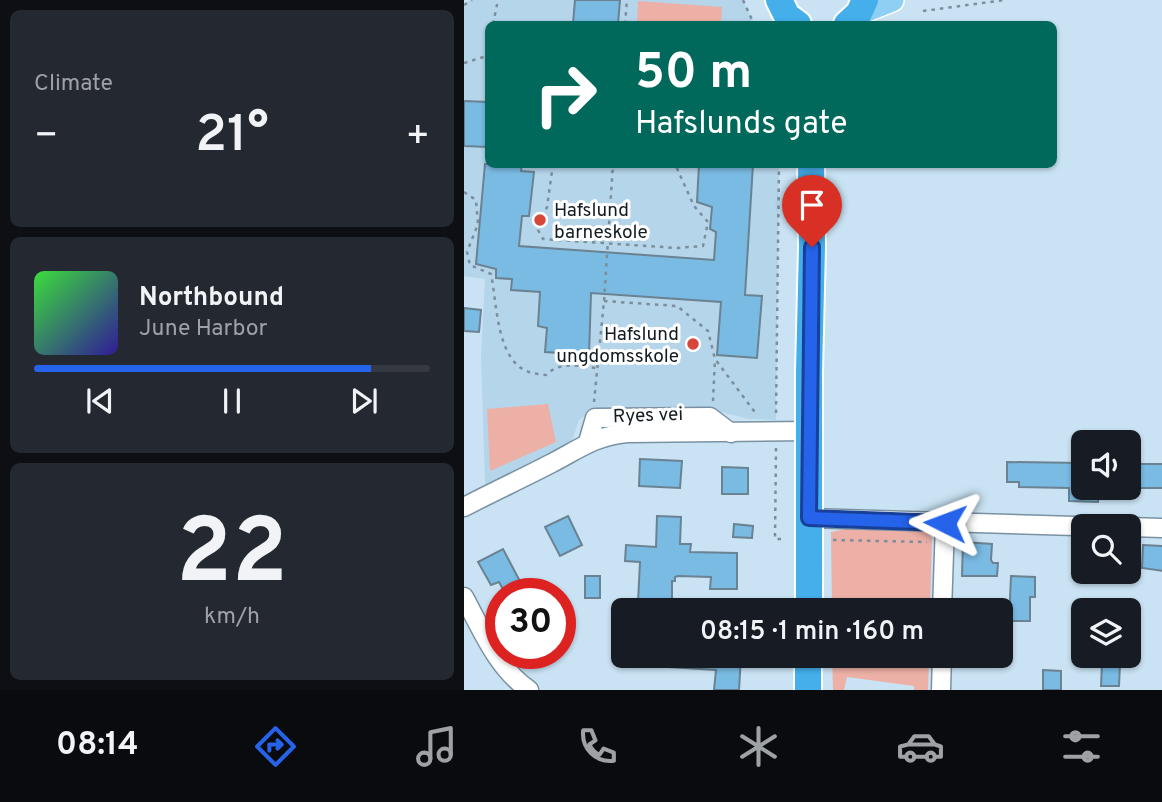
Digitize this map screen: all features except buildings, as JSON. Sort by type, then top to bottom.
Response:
[{"type":"highway","points":[[809,598],[812,247],[810,168]]},
{"type":"highway","points":[[812,247],[819,168]]},
{"type":"highway","points":[[808,668],[808,690]]},
{"type":"main road","points":[[857,12],[892,0]]},
{"type":"street","points":[[588,442],[595,418],[710,417],[731,433]]},
{"type":"street","name":"Ryes vei","points":[[464,507],[588,442],[607,436],[627,433],[731,433],[776,426],[809,431]]},
{"type":"street","points":[[809,518],[1071,526]]},
{"type":"street","points":[[942,598],[945,523]]},
{"type":"street","points":[[1141,527],[1162,528]]},
{"type":"street","points":[[464,597],[495,654],[509,673],[529,690]]},
{"type":"street","points":[[941,690],[942,668]]},
{"type":"path","points":[[464,5],[472,0]]},
{"type":"path","points":[[494,21],[498,0]]},
{"type":"path","points":[[625,21],[627,0]]},
{"type":"path","points":[[743,0],[753,21]]},
{"type":"path","points":[[923,11],[1005,0]]},
{"type":"path","points":[[464,63],[485,57]]},
{"type":"path","points":[[552,168],[547,207],[538,230],[543,239],[677,248],[703,246],[708,222],[694,205],[677,168]]},
{"type":"path","points":[[593,409],[604,301],[613,168]]},
{"type":"path","points":[[779,168],[775,540],[787,539]]},
{"type":"path","points":[[464,192],[476,200],[478,224],[467,252],[470,265],[491,274],[500,332],[512,358],[527,372],[546,375],[561,365],[596,368]]},
{"type":"path","points":[[604,301],[677,306],[708,331],[715,359],[713,410],[710,417]]},
{"type":"path","points":[[715,359],[761,420],[776,426]]},
{"type":"path","points":[[833,540],[944,542]]},
{"type":"shaded area","points":[[470,0],[743,0],[753,21],[485,21],[485,168],[779,168],[776,420],[748,419],[713,410],[593,409],[579,420],[571,444],[485,487],[481,355],[485,279],[464,276],[464,4]]},
{"type":"shaded area","points":[[638,1],[722,7],[721,21],[637,21]]},
{"type":"shaded area","points":[[548,404],[556,442],[490,471],[487,409]]},
{"type":"shaded area","points":[[909,527],[926,531],[932,538],[930,598],[832,598],[831,532],[851,528]]},
{"type":"shaded area","points":[[832,668],[929,668],[928,690],[914,690],[914,686],[847,677],[844,690],[833,690]]},
{"type":"place","name":"Hafslund barneskole","points":[[540,220]]},
{"type":"place","name":"Hafslund ungdomsskole","points":[[693,344]]},
{"type":"route","points":[[812,247],[809,518],[945,523]]}]
